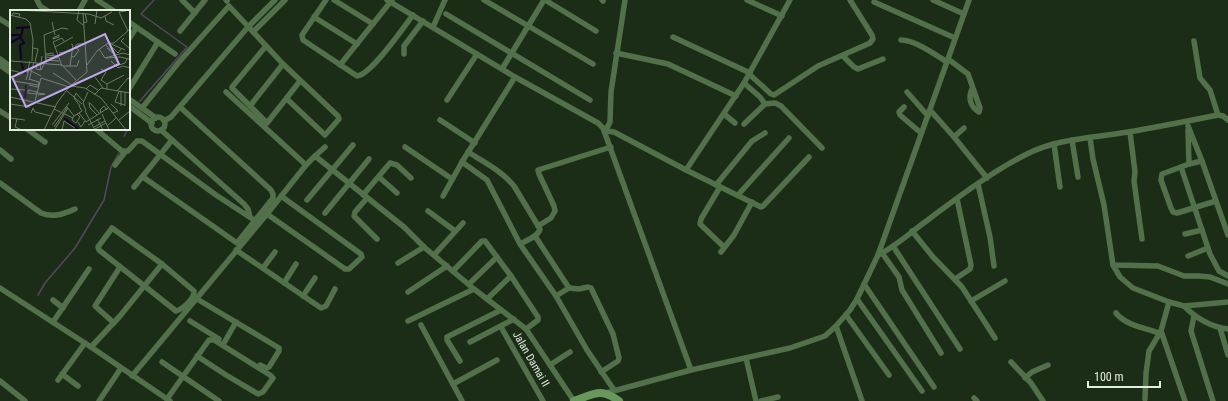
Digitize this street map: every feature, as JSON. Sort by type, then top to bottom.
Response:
[{"type":"street","points":[[37,0],[40,6],[46,10]]},
{"type":"street","points":[[80,10],[85,0]]},
{"type":"street","points":[[97,0],[112,10]]},
{"type":"street","points":[[182,0],[195,13]]},
{"type":"street","points":[[180,31],[206,0]]},
{"type":"street","points":[[326,0],[302,35],[303,40],[354,75],[359,76],[363,75],[375,64],[413,15]]},
{"type":"street","points":[[334,0],[374,24]]},
{"type":"street","points":[[433,27],[445,0]]},
{"type":"street","points":[[484,0],[593,64]]},
{"type":"street","points":[[502,69],[545,0],[596,31]]},
{"type":"street","points":[[605,130],[610,122],[611,92],[625,0]]},
{"type":"street","points":[[748,0],[782,16]]},
{"type":"street","points":[[686,170],[744,83],[790,0]]},
{"type":"street","points":[[673,37],[750,73],[771,94],[774,95],[818,66],[870,43],[873,39],[872,35],[850,0]]},
{"type":"street","points":[[933,0],[964,14]]},
{"type":"street","points":[[315,156],[404,227],[474,289],[526,329],[574,401],[598,392],[610,391],[691,370],[790,348],[820,338],[836,326],[857,299],[880,254],[969,0]]},
{"type":"street","points":[[164,121],[171,117],[180,107],[248,27],[277,1]]},
{"type":"street","points":[[253,32],[277,1]]},
{"type":"street","points":[[340,65],[374,24],[390,1],[502,69],[598,123],[605,130],[691,370]]},
{"type":"street","points":[[874,2],[955,38]]},
{"type":"street","points":[[142,108],[179,62],[228,7],[300,81],[338,116],[339,119],[325,135],[287,99]]},
{"type":"street","points":[[446,14],[590,100]]},
{"type":"street","points":[[314,17],[357,44]]},
{"type":"street","points":[[0,18],[10,22]]},
{"type":"street","points":[[0,18],[10,25]]},
{"type":"street","points":[[404,54],[404,46],[423,21]]},
{"type":"street","points":[[130,23],[175,54]]},
{"type":"street","points":[[130,37],[136,28]]},
{"type":"street","points":[[901,40],[907,40],[947,60],[968,74],[972,89]]},
{"type":"street","points":[[1194,41],[1200,78],[1210,90],[1218,115]]},
{"type":"street","points":[[130,87],[158,42]]},
{"type":"street","points":[[266,46],[232,87],[267,123],[300,81]]},
{"type":"street","points":[[616,53],[668,64],[736,96]]},
{"type":"street","points":[[447,100],[478,54]]},
{"type":"street","points":[[843,56],[858,69],[884,59]]},
{"type":"street","points":[[0,59],[10,66]]},
{"type":"street","points":[[250,106],[283,64]]},
{"type":"street","points":[[0,65],[10,72]]},
{"type":"street","points":[[443,196],[468,152],[516,77]]},
{"type":"street","points":[[744,83],[760,97],[765,104]]},
{"type":"street","points":[[226,92],[306,165]]},
{"type":"street","points":[[907,92],[928,116]]},
{"type":"street","points":[[130,100],[156,118],[161,118],[164,121]]},
{"type":"street","points":[[744,124],[765,104],[775,103],[781,106],[822,148]]},
{"type":"street","points":[[130,107],[152,123],[154,129],[161,130],[244,204],[252,219]]},
{"type":"street","points":[[144,177],[237,243],[252,219],[272,198],[273,194],[271,190],[180,107]]},
{"type":"street","points":[[904,107],[899,112],[900,116],[922,133]]},
{"type":"street","points":[[930,110],[987,178]]},
{"type":"street","points":[[0,111],[10,117]]},
{"type":"street","points":[[724,114],[735,123]]},
{"type":"street","points":[[880,254],[978,184],[1024,155],[1054,144],[1072,140],[1188,124],[1218,115],[1223,116],[1228,120]]},
{"type":"street","points":[[152,123],[156,118]]},
{"type":"street","points":[[440,120],[475,143]]},
{"type":"street","points":[[161,130],[164,127],[164,121]]},
{"type":"street","points":[[1188,124],[1228,235]]},
{"type":"street","points":[[1188,124],[1189,164]]},
{"type":"street","points":[[954,137],[964,128]]},
{"type":"street","points":[[28,130],[45,142]]},
{"type":"street","points":[[97,130],[119,150],[125,152]]},
{"type":"street","points":[[605,130],[614,132],[718,186],[763,206],[809,157]]},
{"type":"street","points":[[1130,132],[1135,172],[1134,181],[1142,239]]},
{"type":"street","points":[[752,202],[734,235],[723,250],[700,224],[701,219],[718,186],[752,141],[765,133]]},
{"type":"street","points":[[738,195],[789,138]]},
{"type":"street","points":[[1090,138],[1093,159],[1104,205],[1113,265],[1120,277],[1133,288],[1169,302],[1184,306],[1228,302]]},
{"type":"street","points":[[134,187],[144,177],[172,140]]},
{"type":"street","points":[[1072,140],[1078,177]]},
{"type":"street","points":[[115,166],[125,152],[128,151],[137,141],[141,141],[252,219]]},
{"type":"street","points":[[1054,144],[1060,186]]},
{"type":"street","points":[[307,200],[354,145]]},
{"type":"street","points":[[132,376],[282,196],[306,165],[325,147]]},
{"type":"street","points":[[405,147],[452,179]]},
{"type":"street","points":[[538,226],[551,218],[555,211],[538,174],[538,170],[611,147]]},
{"type":"street","points":[[0,150],[11,159]]},
{"type":"street","points":[[468,152],[510,180],[540,229],[540,232],[535,236],[520,244]]},
{"type":"street","points":[[325,213],[369,159]]},
{"type":"street","points":[[1202,161],[1164,173],[1161,180],[1173,212],[1177,213],[1216,201]]},
{"type":"street","points":[[462,162],[487,180],[520,244],[556,296],[601,372],[610,391],[619,401]]},
{"type":"street","points":[[377,238],[354,216],[355,212],[379,177],[392,163],[397,165],[411,178]]},
{"type":"street","points":[[1181,167],[1208,248],[1219,271],[1228,276]]},
{"type":"street","points":[[379,177],[397,193]]},
{"type":"street","points":[[0,183],[41,213],[47,215],[62,214],[75,209]]},
{"type":"street","points":[[978,184],[990,237],[994,266]]},
{"type":"street","points":[[216,195],[221,191],[223,185]]},
{"type":"street","points":[[267,214],[345,269],[349,269],[362,257],[361,254],[282,196]]},
{"type":"street","points":[[955,279],[970,269],[971,265],[957,199]]},
{"type":"street","points":[[428,210],[455,231]]},
{"type":"street","points":[[434,255],[463,222]]},
{"type":"street","points":[[112,228],[162,264],[194,291],[194,296],[181,309],[176,311],[98,248],[112,228]]},
{"type":"street","points":[[1185,234],[1202,230]]},
{"type":"street","points":[[912,231],[933,258],[955,279],[995,338]]},
{"type":"street","points":[[535,236],[569,288]]},
{"type":"street","points":[[453,271],[483,241],[485,241],[539,318],[526,329]]},
{"type":"street","points":[[398,263],[424,246]]},
{"type":"street","points":[[893,246],[960,349]]},
{"type":"street","points":[[1188,256],[1208,248]]},
{"type":"street","points":[[236,250],[320,308],[326,306],[336,289]]},
{"type":"street","points":[[263,268],[275,252]]},
{"type":"street","points":[[880,254],[899,277],[902,290],[941,353]]},
{"type":"street","points":[[469,284],[497,257]]},
{"type":"street","points":[[91,346],[114,323],[162,264]]},
{"type":"street","points":[[284,283],[296,264]]},
{"type":"street","points":[[1113,265],[1158,266],[1184,276],[1210,277],[1228,284]]},
{"type":"street","points":[[408,292],[447,266]]},
{"type":"street","points":[[114,323],[95,306],[120,267]]},
{"type":"street","points":[[53,322],[89,269]]},
{"type":"street","points":[[487,299],[511,276]]},
{"type":"street","points":[[303,296],[316,278]]},
{"type":"street","points":[[971,301],[1005,281]]},
{"type":"street","points":[[864,284],[934,387]]},
{"type":"street","points":[[0,288],[91,346],[132,376],[169,400],[183,377],[197,356],[208,341],[214,340],[270,374],[273,378],[263,392],[258,394],[197,356]]},
{"type":"street","points":[[556,296],[569,288],[591,288],[613,334],[619,360],[601,372]]},
{"type":"street","points":[[408,321],[474,289]]},
{"type":"street","points":[[190,321],[266,368],[269,367],[279,351],[279,348],[197,298]]},
{"type":"street","points":[[857,299],[922,391]]},
{"type":"street","points":[[53,300],[63,308]]},
{"type":"street","points":[[1145,399],[1149,351],[1160,332],[1169,302]]},
{"type":"street","points":[[1184,306],[1194,316],[1220,328],[1228,329]]},
{"type":"street","points":[[460,361],[447,340],[448,337],[501,310]]},
{"type":"street","points":[[1116,313],[1119,318],[1125,321],[1160,332]]},
{"type":"street","points":[[846,315],[889,375]]},
{"type":"street","points":[[1194,316],[1191,331],[1213,401]]},
{"type":"street","points":[[470,342],[514,319]]},
{"type":"street","points":[[224,343],[236,322]]},
{"type":"street","points":[[421,325],[462,401]]},
{"type":"street","points":[[836,326],[862,401]]},
{"type":"street","name":"Jalan Damai II","points":[[501,327],[543,401]]},
{"type":"street","points":[[1220,328],[1228,356]]},
{"type":"street","points":[[1160,332],[1185,401]]},
{"type":"street","points":[[58,380],[85,343]]},
{"type":"street","points":[[550,364],[570,352]]},
{"type":"street","points":[[746,358],[756,401]]},
{"type":"street","points":[[453,384],[498,360]]},
{"type":"street","points":[[162,362],[219,401]]},
{"type":"street","points":[[1011,362],[1043,401]]},
{"type":"street","points":[[1025,378],[1032,372],[1048,366]]},
{"type":"street","points":[[99,401],[121,368]]},
{"type":"street","points":[[62,374],[78,386]]},
{"type":"street","points":[[0,381],[25,401]]},
{"type":"street","points":[[761,401],[778,397]]},
{"type":"waterway","points":[[140,101],[187,47],[141,14],[154,0]]},
{"type":"waterway","points":[[130,120],[131,114]]},
{"type":"waterway","points":[[124,136],[127,130]]},
{"type":"waterway","points":[[38,295],[45,283],[75,248],[104,200],[111,167],[119,153]]}]
